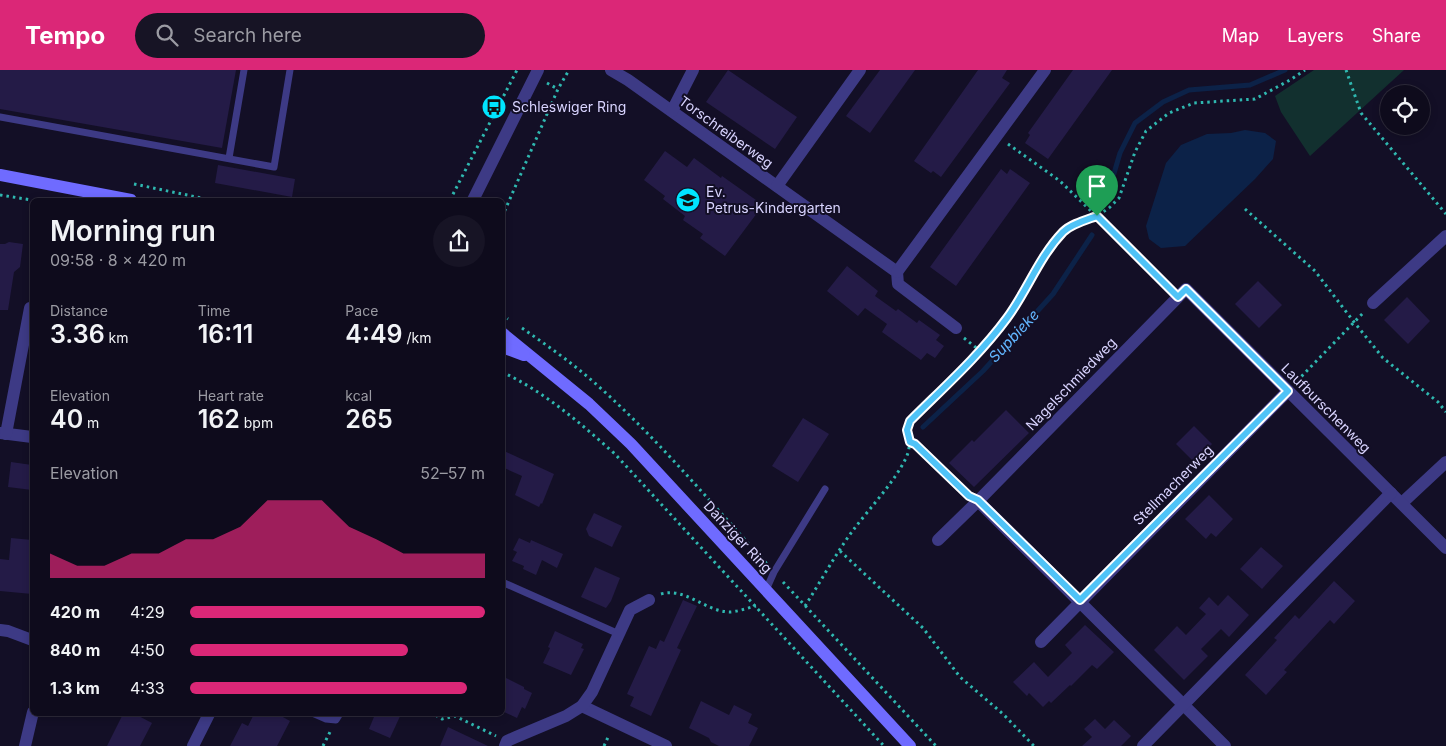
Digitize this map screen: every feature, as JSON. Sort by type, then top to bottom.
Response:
[{"type":"main road","points":[[0,175],[120,198]]},
{"type":"main road","name":"Danziger Ring","points":[[505,335],[589,404],[631,444],[910,746]]},
{"type":"main road","name":"Danziger Ring","points":[[505,348],[533,359]]},
{"type":"street","points":[[475,198],[538,70]]},
{"type":"street","name":"Torschreiberweg","points":[[611,70],[672,111],[896,272],[898,284],[956,328]]},
{"type":"street","points":[[672,111],[694,70]]},
{"type":"street","points":[[777,186],[860,70]]},
{"type":"street","points":[[896,272],[1045,70]]},
{"type":"street","points":[[1373,302],[1446,236]]},
{"type":"street","name":"Laufburschenweg","points":[[1182,293],[1288,391],[1446,548]]},
{"type":"street","name":"Nagelschmiedweg","points":[[938,540],[1182,293]]},
{"type":"street","points":[[30,308],[3,433],[30,437]]},
{"type":"street","name":"Stellmacherweg","points":[[1041,642],[1080,600],[1288,391]]},
{"type":"street","points":[[1402,503],[1446,462]]},
{"type":"street","points":[[1143,746],[1391,493]]},
{"type":"street","points":[[978,500],[1225,746]]},
{"type":"street","points":[[506,744],[566,716],[582,706],[592,692],[630,610],[649,600]]},
{"type":"street","points":[[0,630],[30,639]]},
{"type":"street","points":[[582,706],[666,746]]},
{"type":"street","points":[[25,746],[32,716]]},
{"type":"street","points":[[193,746],[208,716]]},
{"type":"lane","points":[[229,158],[244,70]]},
{"type":"lane","points":[[0,118],[274,167],[290,70]]},
{"type":"lane","points":[[766,590],[774,572],[824,489]]},
{"type":"lane","points":[[505,583],[619,634]]},
{"type":"lane","points":[[319,716],[336,720],[338,716]]},
{"type":"path","points":[[451,198],[517,70]]},
{"type":"path","points":[[505,210],[558,89],[569,70]]},
{"type":"path","points":[[805,606],[840,551],[906,458],[910,442],[907,430],[910,421],[979,350],[1007,318],[1049,250],[1064,231],[1080,222],[1097,216],[1120,198],[1135,152],[1146,131],[1169,113],[1194,103],[1255,100],[1305,70]]},
{"type":"path","points":[[1346,70],[1361,113],[1446,214]]},
{"type":"path","points":[[997,137],[1060,181],[1182,293]]},
{"type":"path","points":[[0,195],[30,200]]},
{"type":"path","points":[[1245,209],[1316,271],[1383,358],[1432,397],[1446,412]]},
{"type":"path","points":[[1288,391],[1373,302]]},
{"type":"path","points":[[505,374],[536,391],[572,415],[616,454],[884,746]]},
{"type":"path","points":[[910,442],[915,444],[969,496],[978,500]]},
{"type":"path","points":[[840,551],[923,628],[960,677],[1003,714],[1034,746]]},
{"type":"path","points":[[649,600],[664,593],[676,592],[714,608],[729,612],[756,606]]},
{"type":"path","points":[[437,716],[442,719],[455,716],[506,744]]},
{"type":"green space","points":[[1314,70],[1404,70],[1388,85],[1380,85],[1380,92],[1310,156],[1281,112],[1275,96]]},
{"type":"water","points":[[1245,130],[1265,133],[1276,141],[1273,159],[1255,179],[1185,246],[1161,248],[1149,239],[1146,226],[1166,163],[1181,145],[1207,134],[1231,133]]},
{"type":"building","points":[[0,70],[236,70],[222,148],[0,109]]},
{"type":"building","points":[[728,70],[797,117],[775,149],[706,102]]},
{"type":"building","points":[[880,70],[915,70],[870,133],[846,116]]},
{"type":"building","points":[[978,70],[1007,70],[1002,78],[1010,83],[941,177],[933,171],[931,173],[914,161]]},
{"type":"building","points":[[1073,70],[1112,70],[1048,159],[1025,143],[1030,135],[1028,133]]},
{"type":"building","points":[[665,151],[687,167],[694,158],[763,205],[725,256],[700,238],[703,234],[683,220],[685,216],[663,199],[665,196],[644,180]]},
{"type":"building","points":[[218,165],[295,179],[292,197],[215,183]]},
{"type":"building","points":[[1001,169],[1007,174],[1010,169],[1030,183],[956,286],[930,267]]},
{"type":"building","points":[[9,242],[23,244],[20,267],[14,272],[8,310],[0,310],[0,244]]},
{"type":"building","points":[[847,266],[878,291],[875,296],[896,311],[898,309],[917,323],[919,320],[940,335],[936,340],[944,346],[935,358],[927,353],[921,360],[882,332],[887,324],[865,308],[858,316],[827,291]]},
{"type":"building","points":[[1258,281],[1282,305],[1259,328],[1235,304]]},
{"type":"building","points":[[1407,297],[1430,321],[1408,344],[1384,320]]},
{"type":"building","points":[[1006,410],[1029,433],[974,487],[949,463],[972,440],[974,442]]},
{"type":"building","points":[[803,418],[829,434],[798,482],[772,466]]},
{"type":"building","points":[[1194,426],[1212,444],[1194,462],[1176,444]]},
{"type":"building","points":[[505,451],[554,474],[539,507],[515,495],[522,476],[505,468]]},
{"type":"building","points":[[11,462],[30,465],[30,490],[8,487]]},
{"type":"building","points":[[1209,495],[1233,519],[1216,537],[1211,533],[1206,539],[1185,519]]},
{"type":"building","points":[[594,513],[622,526],[612,547],[589,536],[586,529]]},
{"type":"building","points":[[11,538],[30,540],[30,594],[0,591],[0,559],[9,560]]},
{"type":"building","points":[[519,538],[530,543],[531,540],[563,554],[557,568],[542,560],[536,575],[523,569],[524,566],[512,561],[517,552],[513,550]]},
{"type":"building","points":[[1261,547],[1283,566],[1262,589],[1240,569]]},
{"type":"building","points":[[595,567],[620,578],[611,601],[606,608],[581,597]]},
{"type":"building","points":[[1334,581],[1355,601],[1334,624],[1330,620],[1284,670],[1287,672],[1266,695],[1245,675],[1277,640],[1274,638],[1295,615],[1299,619]]},
{"type":"building","points":[[1228,595],[1249,615],[1229,637],[1221,629],[1201,649],[1208,656],[1184,680],[1154,650],[1177,626],[1186,635],[1206,614],[1199,608],[1209,597],[1218,606]]},
{"type":"building","points":[[683,600],[697,606],[677,648],[681,650],[651,716],[630,706],[634,697],[627,694],[649,646],[656,649],[660,640],[664,642]]},
{"type":"building","points":[[1085,625],[1114,652],[1097,669],[1092,665],[1071,686],[1051,703],[1049,701],[1043,707],[1029,693],[1027,696],[1013,682],[1034,662],[1048,677],[1072,653],[1065,645]]},
{"type":"building","points":[[555,631],[583,644],[581,648],[584,649],[571,675],[543,663]]},
{"type":"building","points":[[505,678],[532,693],[525,709],[522,707],[517,718],[505,712]]},
{"type":"building","points":[[701,701],[729,715],[734,705],[752,714],[748,723],[758,728],[749,746],[719,746],[711,742],[709,738],[689,728]]},
{"type":"building","points":[[122,716],[139,716],[152,723],[140,746],[107,746]]},
{"type":"building","points":[[253,716],[281,716],[290,721],[277,746],[230,746],[242,723],[248,726]]},
{"type":"building","points":[[374,716],[400,716],[390,738],[369,729]]},
{"type":"building","points":[[1095,719],[1105,729],[1114,720],[1131,736],[1121,746],[1082,746],[1092,737],[1084,729]]},
{"type":"building","points":[[448,727],[488,746],[440,746]]},
{"type":"waterway","name":"Supbieke","points":[[1110,187],[1120,153],[1135,123],[1163,102],[1189,90],[1250,85],[1285,70]]},
{"type":"waterway","name":"Supbieke","points":[[923,427],[983,371],[1053,294],[1092,235]]},
{"type":"place","name":"Schleswiger Ring","points":[[494,107]]},
{"type":"place","name":"Ev. Petrus-Kindergarten","points":[[688,200]]},
{"type":"route","points":[[1097,216],[1178,297],[1186,289],[1288,391],[1080,600],[978,500],[969,496],[915,444],[910,442],[907,430],[910,421],[979,350],[1007,318],[1049,250],[1064,231],[1080,222],[1097,216]]}]
